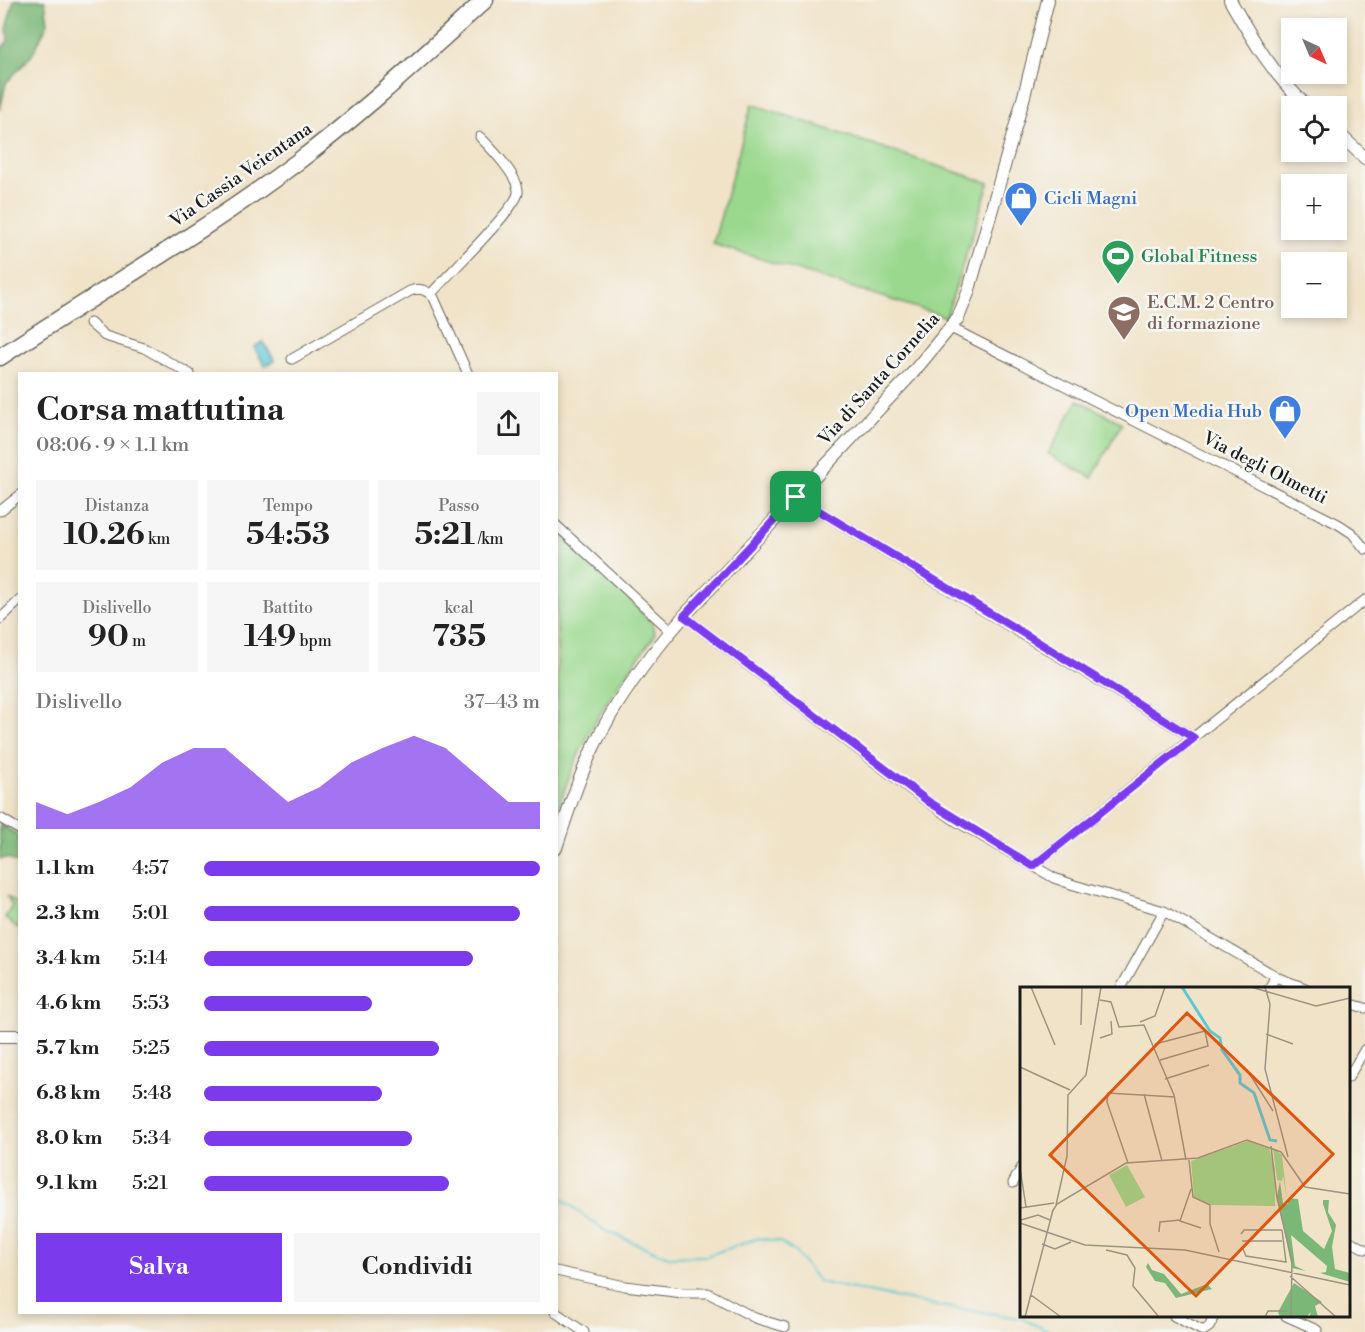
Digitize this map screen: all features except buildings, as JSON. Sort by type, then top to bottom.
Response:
[{"type":"highway","name":"Via Cassia Veientana","points":[[0,345],[267,171],[380,80],[469,0]]},
{"type":"highway","name":"Via Cassia Veientana","points":[[0,357],[285,171],[371,102],[485,0]]},
{"type":"street","name":"Via di Santa Cornelia","points":[[558,842],[598,738],[634,679],[684,616],[910,376],[958,318],[968,293],[1024,96],[1048,0]]},
{"type":"street","points":[[1230,0],[1268,63],[1296,96]]},
{"type":"street","points":[[431,294],[499,221],[517,197],[515,182],[495,152],[480,137]]},
{"type":"street","points":[[1347,141],[1365,158]]},
{"type":"street","points":[[292,359],[410,291],[420,289],[431,294],[467,372]]},
{"type":"street","points":[[90,324],[102,334],[144,348],[186,372]]},
{"type":"street","name":"Via degli Olmetti","points":[[951,328],[1338,524],[1352,533],[1365,549]]},
{"type":"street","points":[[0,511],[18,497]]},
{"type":"street","points":[[796,497],[1194,738]]},
{"type":"street","points":[[558,527],[671,631]]},
{"type":"street","points":[[1033,866],[1365,600]]},
{"type":"street","points":[[0,619],[18,602]]},
{"type":"street","points":[[684,616],[929,802],[1033,866],[1074,885],[1164,911],[1276,976],[1303,987]]},
{"type":"street","points":[[0,818],[18,829]]},
{"type":"street","points":[[1122,987],[1164,911]]},
{"type":"street","points":[[1270,987],[1276,976]]},
{"type":"street","points":[[1350,1004],[1365,1008]]},
{"type":"street","points":[[0,1036],[18,1036]]},
{"type":"street","points":[[1350,1075],[1365,1049]]},
{"type":"street","points":[[1013,1183],[1020,1171]]},
{"type":"street","points":[[1350,1241],[1365,1249]]},
{"type":"street","points":[[558,1271],[625,1286],[683,1293],[708,1293],[749,1316],[785,1328]]},
{"type":"street","points":[[558,1314],[584,1332]]},
{"type":"street","points":[[1176,1317],[1203,1330],[1209,1327],[1214,1317]]},
{"type":"street","points":[[1288,1317],[1317,1330]]},
{"type":"green space","points":[[14,0],[45,0],[48,23],[32,55],[6,83],[0,110],[0,50],[8,41],[7,25]]},
{"type":"green space","points":[[752,104],[989,183],[946,317],[713,244]]},
{"type":"green space","points":[[1078,400],[1122,423],[1092,478],[1048,454]]},
{"type":"green space","points":[[558,531],[599,574],[623,593],[651,622],[655,632],[596,722],[564,790],[558,811]]},
{"type":"green space","points":[[0,824],[18,835],[18,863],[8,858],[0,859]]},
{"type":"green space","points":[[7,896],[18,904],[18,928],[5,918],[12,906]]},
{"type":"water","points":[[263,342],[275,361],[265,366],[254,347]]},
{"type":"waterway","points":[[558,1196],[604,1230],[668,1257],[706,1256],[759,1238],[780,1242],[795,1252],[819,1282],[933,1305],[1021,1318],[1050,1332]]},
{"type":"place","name":"Cicli Magni","points":[[1021,227]]},
{"type":"place","name":"Global Fitness","points":[[1118,285]]},
{"type":"place","name":"E.C.M. 2 Centro di formazione","points":[[1124,341]]},
{"type":"place","name":"Open Media Hub","points":[[1285,440]]},
{"type":"route","points":[[796,497],[1194,738],[1033,866],[956,821],[684,616],[796,497]]}]
